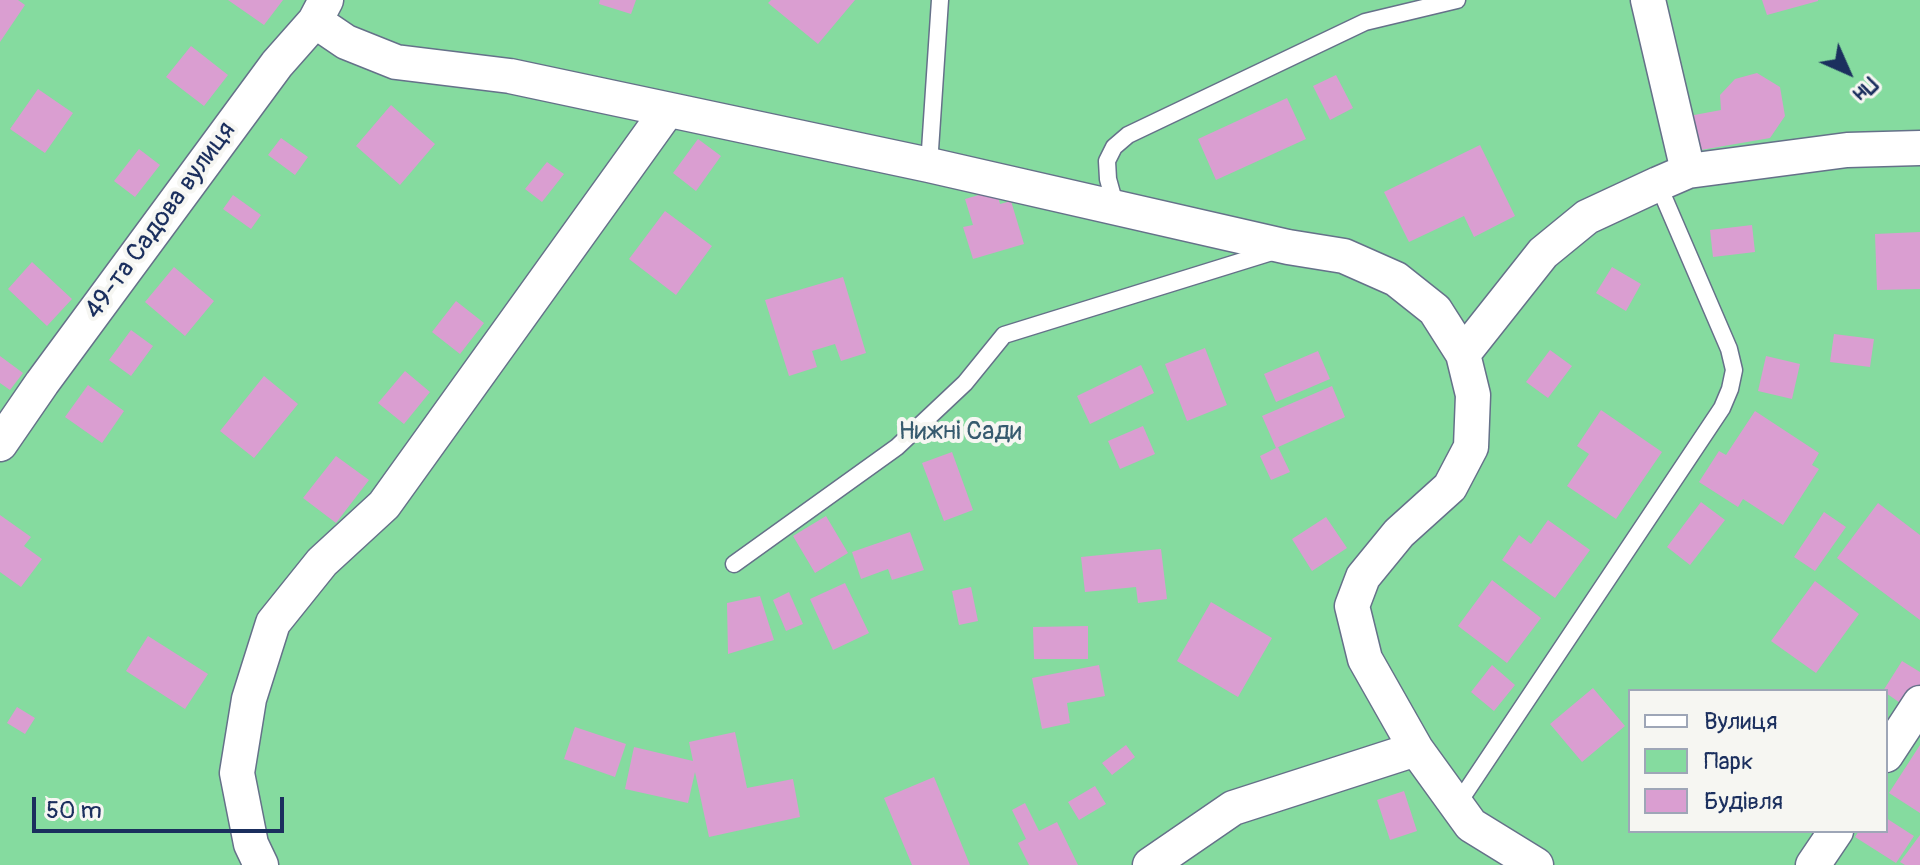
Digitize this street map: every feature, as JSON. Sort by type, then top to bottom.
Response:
[{"type":"street","points":[[1648,0],[1673,177]]},
{"type":"street","points":[[320,10],[346,42],[396,62],[510,76],[929,165],[1117,210],[1344,256],[1396,279],[1435,310],[1463,354],[1473,395],[1471,447],[1450,487],[1399,533],[1363,577],[1352,606],[1365,659],[1416,749],[1471,825],[1536,865]]},
{"type":"street","name":"49-та Садова вулиця","points":[[0,444],[267,76],[320,10]]},
{"type":"street","points":[[261,865],[251,844],[237,773],[249,699],[273,623],[322,562],[384,505],[667,111]]},
{"type":"street","points":[[1463,354],[1543,253],[1587,217],[1673,177],[1847,150],[1920,148]]},
{"type":"street","points":[[1888,752],[1920,703]]},
{"type":"street","points":[[1150,865],[1233,808],[1416,749]]},
{"type":"street","points":[[1813,865],[1835,833]]},
{"type":"lane","points":[[929,165],[940,0]]},
{"type":"lane","points":[[1117,210],[1108,179],[1107,161],[1114,147],[1128,135],[1365,22],[1457,0]]},
{"type":"lane","points":[[1457,805],[1722,408],[1730,389],[1734,370],[1729,349],[1673,177]]},
{"type":"lane","points":[[734,564],[897,447],[965,383],[1004,335],[1288,247]]},
{"type":"green space","name":"Нижні Сади","points":[[0,0],[1920,0],[1920,865],[0,865]]},
{"type":"building","points":[[0,0],[18,0],[25,5],[0,42]]},
{"type":"building","points":[[228,0],[283,0],[264,25]]},
{"type":"building","points":[[600,0],[636,0],[631,14],[599,4]]},
{"type":"building","points":[[771,0],[855,0],[818,44],[768,3]]},
{"type":"building","points":[[1762,0],[1818,0],[1818,1],[1767,15]]},
{"type":"building","points":[[191,46],[228,75],[204,106],[166,77]]},
{"type":"building","points":[[1757,73],[1780,87],[1785,116],[1770,138],[1695,151],[1689,116],[1721,110],[1720,95],[1735,79]]},
{"type":"building","points":[[1336,75],[1353,108],[1330,120],[1313,86]]},
{"type":"building","points":[[38,89],[73,113],[45,153],[10,129]]},
{"type":"building","points":[[1287,98],[1306,139],[1216,180],[1198,139]]},
{"type":"building","points":[[391,105],[435,144],[400,185],[356,146]]},
{"type":"building","points":[[281,138],[308,157],[295,175],[268,155]]},
{"type":"building","points":[[698,139],[721,156],[696,191],[673,173]]},
{"type":"building","points":[[1480,145],[1515,216],[1474,237],[1464,216],[1409,242],[1384,192]]},
{"type":"building","points":[[139,149],[160,165],[135,197],[114,181]]},
{"type":"building","points":[[547,162],[564,174],[542,202],[525,189]]},
{"type":"building","points":[[996,190],[1000,204],[1011,201],[1024,244],[973,259],[963,227],[973,225],[965,199]]},
{"type":"building","points":[[233,195],[261,215],[251,229],[223,209]]},
{"type":"building","points":[[665,211],[712,246],[676,295],[629,259]]},
{"type":"building","points":[[1752,225],[1755,252],[1713,257],[1710,230]]},
{"type":"building","points":[[1920,232],[1920,289],[1877,290],[1875,234]]},
{"type":"building","points":[[32,262],[72,299],[47,326],[8,289]]},
{"type":"building","points":[[174,267],[214,301],[185,336],[145,302]]},
{"type":"building","points":[[1612,267],[1641,284],[1626,311],[1596,293]]},
{"type":"building","points":[[843,277],[866,353],[841,361],[835,344],[812,351],[817,367],[789,376],[765,300]]},
{"type":"building","points":[[456,301],[484,323],[460,354],[432,332]]},
{"type":"building","points":[[131,330],[153,346],[131,376],[109,360]]},
{"type":"building","points":[[1834,334],[1874,339],[1870,367],[1830,362]]},
{"type":"building","points":[[1205,348],[1227,405],[1187,421],[1165,364]]},
{"type":"building","points":[[1550,350],[1572,366],[1548,398],[1526,382]]},
{"type":"building","points":[[1318,351],[1330,379],[1276,402],[1264,374]]},
{"type":"building","points":[[0,356],[23,373],[10,390],[0,383]]},
{"type":"building","points":[[1766,356],[1800,364],[1792,399],[1758,391]]},
{"type":"building","points":[[1141,365],[1154,393],[1090,424],[1077,396]]},
{"type":"building","points":[[405,371],[430,392],[404,424],[378,403]]},
{"type":"building","points":[[264,376],[298,404],[254,458],[220,431]]},
{"type":"building","points":[[88,385],[124,411],[102,443],[65,417]]},
{"type":"building","points":[[1332,386],[1345,417],[1276,448],[1262,416]]},
{"type":"building","points":[[1601,410],[1662,452],[1616,519],[1567,486],[1589,454],[1577,446]]},
{"type":"building","points":[[1755,411],[1819,453],[1812,465],[1819,469],[1783,525],[1743,499],[1738,507],[1699,482],[1719,451],[1726,455]]},
{"type":"building","points":[[1143,426],[1155,454],[1120,469],[1108,441]]},
{"type":"building","points":[[1278,447],[1290,472],[1271,480],[1260,456]]},
{"type":"building","points":[[952,452],[973,510],[944,521],[922,463]]},
{"type":"building","points":[[336,456],[369,480],[336,523],[303,498]]},
{"type":"building","points":[[1701,502],[1725,520],[1690,565],[1667,547]]},
{"type":"building","points":[[1878,503],[1920,535],[1920,620],[1837,558]]},
{"type":"building","points":[[1824,512],[1846,527],[1815,571],[1794,557]]},
{"type":"building","points":[[0,515],[31,537],[24,546],[42,559],[21,587],[0,572]]},
{"type":"building","points":[[826,516],[848,553],[815,573],[793,536]]},
{"type":"building","points":[[1326,517],[1347,548],[1312,571],[1292,539]]},
{"type":"building","points":[[1548,520],[1590,550],[1555,598],[1502,560],[1519,535],[1531,544]]},
{"type":"building","points":[[910,532],[924,570],[892,580],[888,569],[861,579],[852,552]]},
{"type":"building","points":[[1161,549],[1167,599],[1138,603],[1136,587],[1085,592],[1081,557]]},
{"type":"building","points":[[1492,580],[1541,618],[1507,663],[1458,626]]},
{"type":"building","points":[[1815,581],[1859,614],[1816,673],[1771,641]]},
{"type":"building","points":[[845,583],[869,633],[833,650],[810,599]]},
{"type":"building","points":[[971,587],[978,621],[959,625],[952,591]]},
{"type":"building","points":[[789,592],[803,624],[786,631],[773,600]]},
{"type":"building","points":[[760,596],[774,640],[728,654],[727,603]]},
{"type":"building","points":[[1211,602],[1272,638],[1238,697],[1177,661]]},
{"type":"building","points":[[1088,626],[1088,659],[1034,659],[1033,627]]},
{"type":"building","points":[[148,636],[208,674],[185,709],[126,671]]},
{"type":"building","points":[[1902,661],[1920,672],[1920,686],[1906,707],[1884,689]]},
{"type":"building","points":[[1099,665],[1105,696],[1067,703],[1070,723],[1042,729],[1032,678]]},
{"type":"building","points":[[1492,665],[1515,685],[1494,711],[1471,692]]},
{"type":"building","points":[[1593,688],[1625,726],[1582,762],[1550,724]]},
{"type":"building","points":[[17,707],[35,718],[25,734],[7,723]]},
{"type":"building","points":[[575,727],[626,744],[615,777],[564,759]]},
{"type":"building","points":[[735,732],[747,788],[793,779],[800,817],[709,837],[695,772],[688,803],[625,789],[634,747],[693,761],[689,742]]},
{"type":"building","points":[[1126,745],[1135,757],[1112,775],[1102,763]]},
{"type":"building","points":[[1920,745],[1920,813],[1889,793]]},
{"type":"building","points":[[934,777],[970,865],[912,865],[884,798]]},
{"type":"building","points":[[1095,786],[1106,804],[1079,820],[1068,802]]},
{"type":"building","points":[[1404,791],[1417,831],[1390,840],[1377,800]]},
{"type":"building","points":[[1025,803],[1039,831],[1057,822],[1078,865],[1029,865],[1018,843],[1026,839],[1012,810]]},
{"type":"building","points":[[1888,819],[1914,836],[1896,863],[1855,837],[1858,833],[1888,833]]},
{"type":"building","points":[[1920,835],[1920,865],[1900,862]]}]
